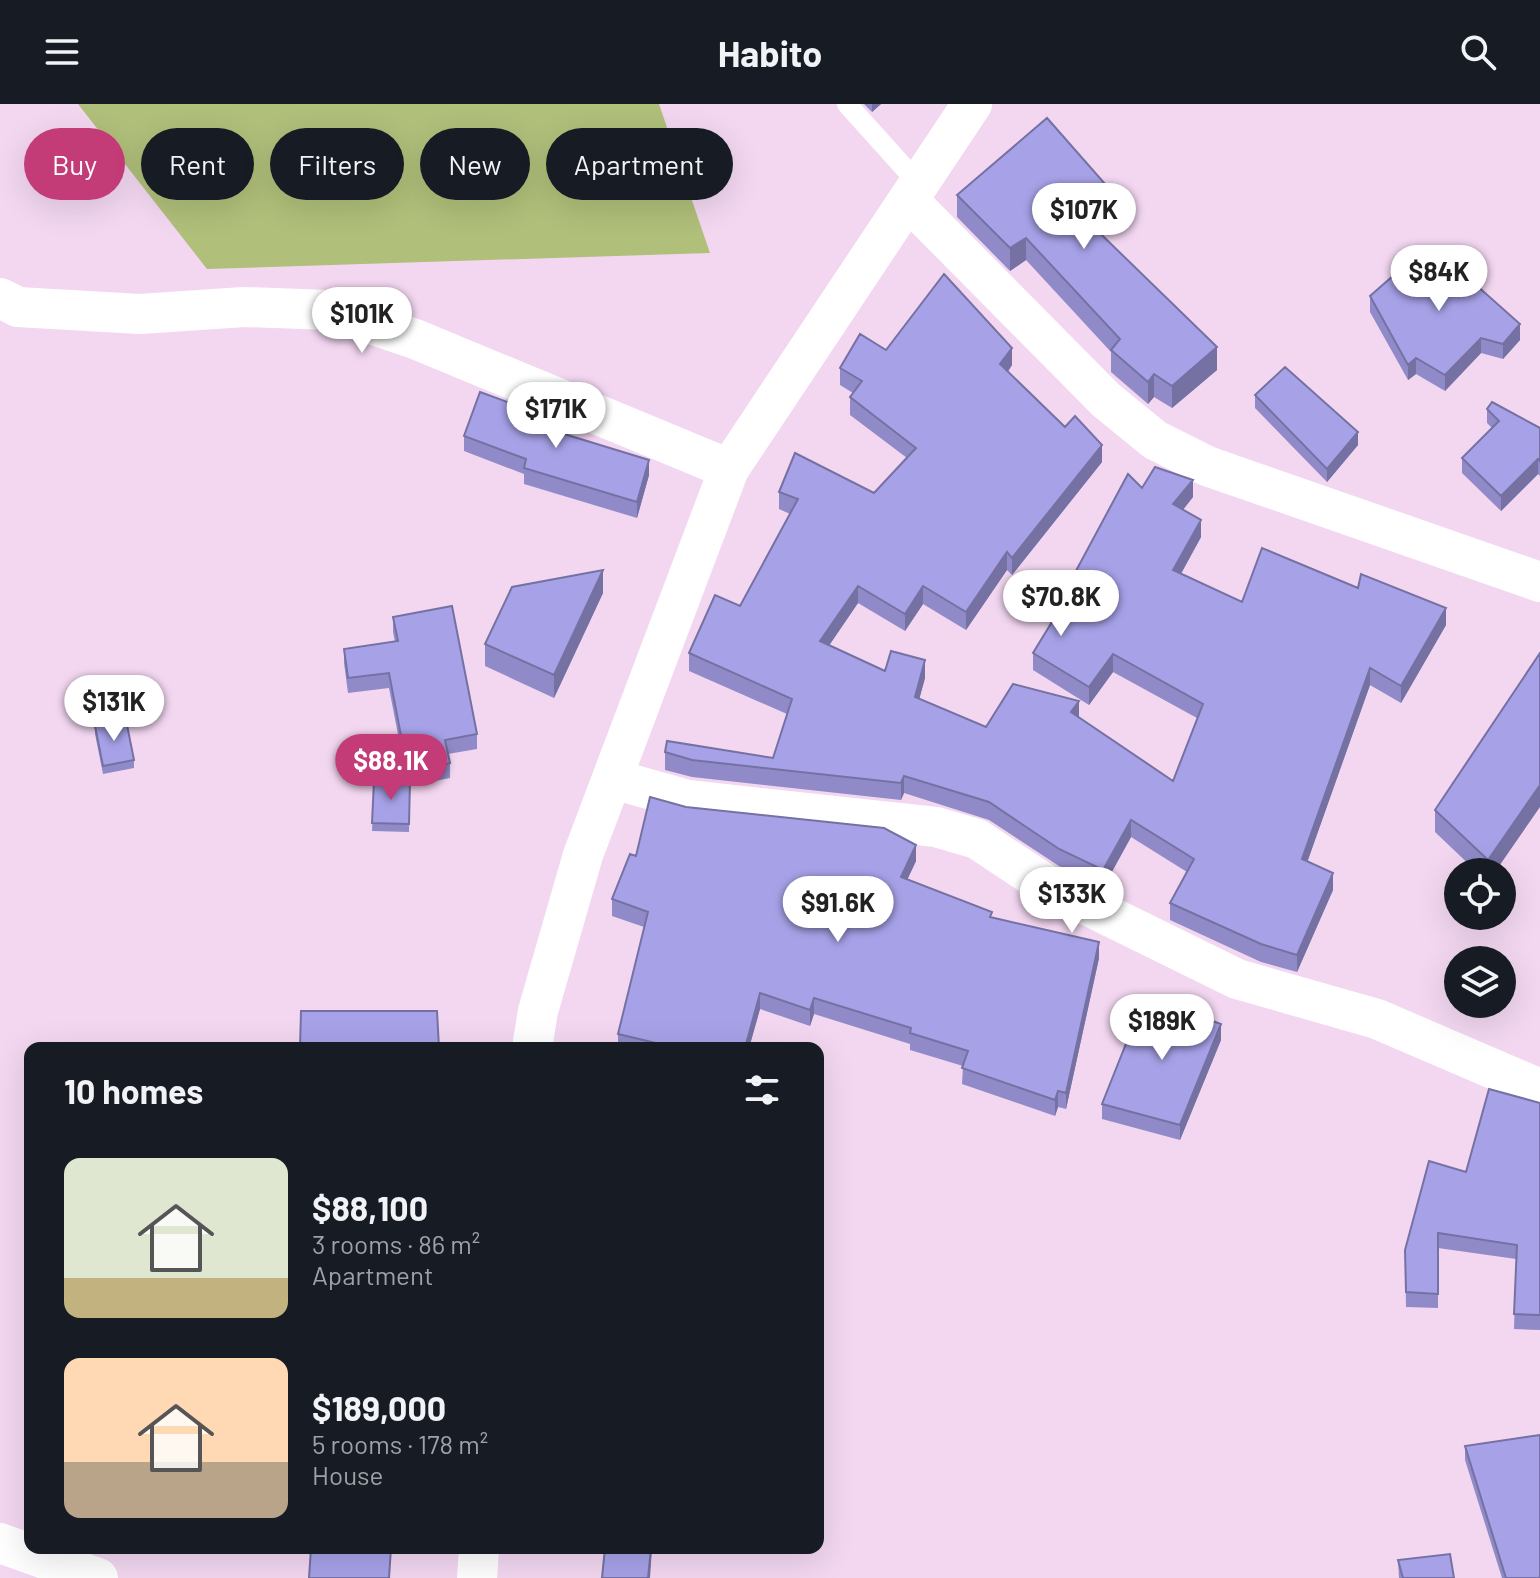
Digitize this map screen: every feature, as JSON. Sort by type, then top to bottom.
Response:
[{"type":"street","points":[[533,1042],[538,1011],[583,855],[729,469],[972,104]]},
{"type":"street","points":[[913,192],[1106,400],[1155,440],[1207,466],[1540,582]]},
{"type":"street","points":[[0,298],[18,307],[140,314],[244,307],[329,310],[415,339],[729,469]]},
{"type":"street","points":[[613,779],[688,800],[936,827],[977,839],[1048,886],[1237,979],[1377,1019],[1540,1089]]},
{"type":"street","points":[[0,1543],[24,1552]]},
{"type":"street","points":[[31,1554],[98,1578]]},
{"type":"street","points":[[477,1578],[479,1554]]},
{"type":"lane","points":[[847,104],[913,192]]},
{"type":"green space","points":[[78,104],[659,104],[667,128],[546,128],[546,200],[692,200],[710,253],[207,269],[153,200],[254,200],[254,128],[141,128],[141,185],[125,164],[125,128],[97,128]]},
{"type":"building","points":[[1047,118],[1106,185],[1073,207],[1217,347],[1172,386],[1154,374],[1148,382],[1111,350],[1120,339],[1026,238],[1010,248],[957,195]]},
{"type":"building","points":[[1426,247],[1466,276],[1520,324],[1503,344],[1481,338],[1445,375],[1416,358],[1408,365],[1370,296]]},
{"type":"building","points":[[944,274],[1012,348],[1000,364],[1065,427],[1075,416],[1102,445],[1012,558],[1007,552],[966,612],[923,586],[905,614],[858,586],[820,641],[885,671],[891,651],[925,660],[915,697],[986,727],[1013,684],[1079,701],[1071,712],[1173,781],[1203,704],[1113,654],[1089,687],[1033,653],[1066,599],[1063,595],[1128,474],[1142,488],[1155,467],[1193,480],[1173,504],[1201,520],[1173,570],[1242,602],[1262,548],[1358,588],[1361,574],[1446,608],[1401,686],[1370,668],[1302,859],[1333,873],[1297,955],[1261,944],[1170,903],[1194,859],[1131,820],[1103,870],[1059,849],[989,802],[904,776],[901,783],[692,760],[665,752],[667,741],[773,758],[792,699],[689,653],[715,595],[740,606],[798,499],[779,492],[795,453],[874,493],[916,448],[850,397],[862,381],[840,368],[860,334],[886,350]]},
{"type":"building","points":[[1285,367],[1358,432],[1327,469],[1255,395]]},
{"type":"building","points":[[480,392],[529,410],[525,422],[649,460],[637,502],[524,468],[526,459],[464,436]]},
{"type":"building","points":[[1492,402],[1540,428],[1540,461],[1538,459],[1501,496],[1462,458],[1499,421],[1487,409]]},
{"type":"building","points":[[603,570],[554,675],[485,644],[512,587]]},
{"type":"building","points":[[452,606],[477,734],[445,740],[450,763],[408,772],[389,673],[348,678],[344,649],[398,641],[393,617]]},
{"type":"building","points":[[1540,653],[1540,785],[1489,858],[1435,810]]},
{"type":"building","points":[[126,720],[134,760],[103,766],[95,726]]},
{"type":"building","points":[[374,781],[410,781],[409,824],[372,823]]},
{"type":"building","points":[[650,797],[686,807],[884,828],[916,845],[901,877],[992,912],[990,917],[1099,942],[1066,1093],[1058,1091],[1055,1100],[962,1068],[968,1051],[910,1033],[911,1028],[814,998],[810,1010],[760,993],[747,1042],[652,1042],[618,1034],[648,912],[612,899],[630,854],[636,856]]},
{"type":"building","points":[[1145,996],[1221,1024],[1180,1125],[1102,1104]]},
{"type":"building","points":[[301,1011],[437,1011],[439,1042],[300,1042]]},
{"type":"building","points":[[1489,1089],[1540,1103],[1540,1315],[1514,1314],[1517,1245],[1438,1233],[1438,1294],[1406,1292],[1405,1250],[1429,1161],[1466,1172]]},
{"type":"building","points":[[1540,1435],[1540,1578],[1506,1578],[1465,1446]]},
{"type":"building","points":[[311,1554],[391,1554],[389,1578],[309,1578]]},
{"type":"building","points":[[604,1554],[650,1554],[648,1578],[602,1578]]},
{"type":"building","points":[[1450,1554],[1454,1578],[1403,1578],[1398,1560]]}]
